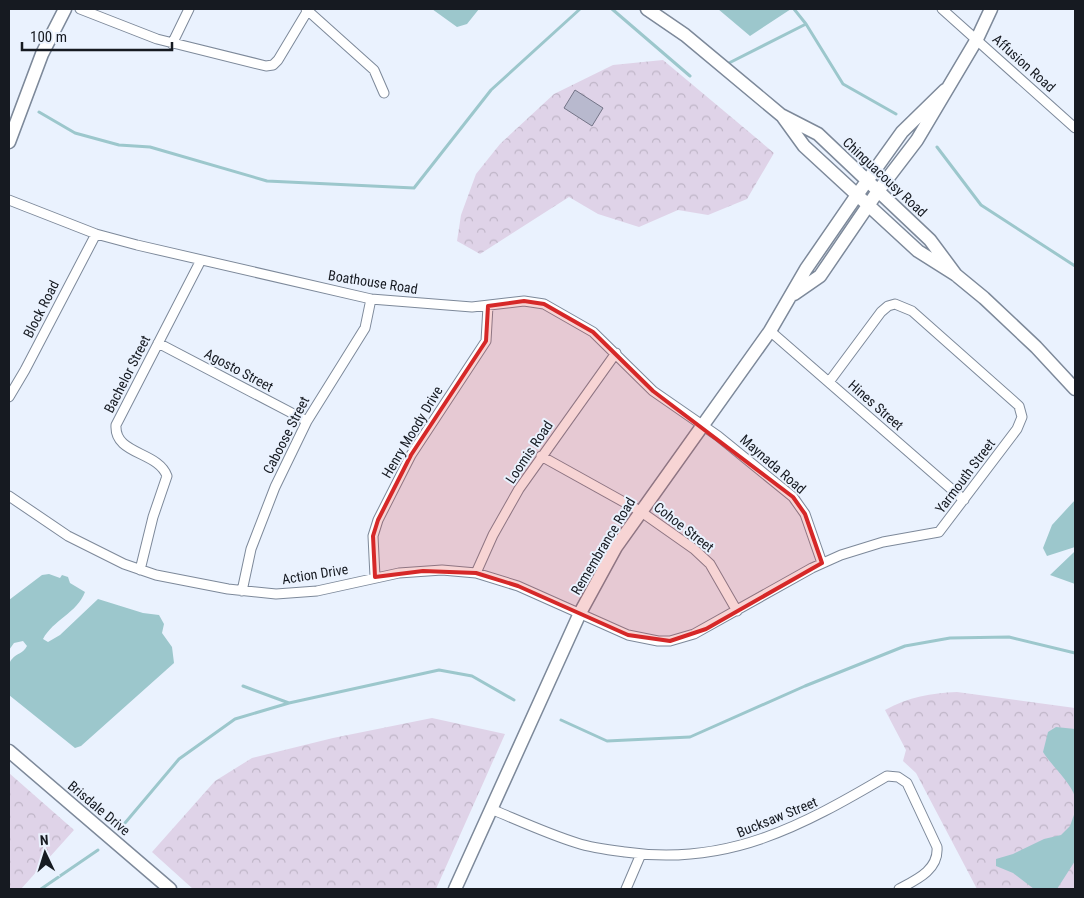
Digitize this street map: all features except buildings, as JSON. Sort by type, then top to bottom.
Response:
[{"type":"street","points":[[9,142],[42,54],[66,9]]},
{"type":"street","points":[[80,9],[127,29],[172,44],[258,65],[273,65],[307,9],[374,70],[384,93]]},
{"type":"street","points":[[172,44],[189,9]]},
{"type":"street","name":"Chinguacousy Road","points":[[647,9],[685,35],[782,115],[818,134],[930,240],[956,274],[1036,347],[1075,389]]},
{"type":"street","name":"Affusion Road","points":[[942,9],[1075,128]]},
{"type":"street","name":"Remembrance Road","points":[[791,296],[820,276],[878,191],[916,140],[977,39],[991,9]]},
{"type":"street","name":"Remembrance Road","points":[[455,889],[598,577],[640,511],[770,331],[806,268],[857,194],[902,132],[945,90]]},
{"type":"street","name":"Chinguacousy Road","points":[[782,115],[804,146],[918,251],[956,274]]},
{"type":"street","name":"Boathouse Road","points":[[9,200],[96,234],[371,299],[429,305],[488,306],[524,301],[544,304],[593,332],[653,391],[702,426]]},
{"type":"street","name":"Block Road","points":[[9,397],[96,234]]},
{"type":"street","name":"Bachelor Street","points":[[140,570],[153,517],[166,476],[159,463],[123,445],[118,440],[116,425],[201,260]]},
{"type":"street","name":"Caboose Street","points":[[242,591],[251,549],[262,518],[307,421],[365,328],[371,299]]},
{"type":"street","name":"Yarmouth Street","points":[[580,613],[641,639],[670,641],[694,634],[822,563],[875,544],[939,532],[1017,429],[1022,417],[1019,406],[903,305],[895,304],[888,306],[830,382]]},
{"type":"street","name":"Henry Moody Drive","points":[[375,577],[373,536],[378,520],[399,478],[433,419],[486,341],[488,306]]},
{"type":"street","name":"Hines Street","points":[[770,331],[964,500]]},
{"type":"street","name":"Agosto Street","points":[[158,343],[307,421]]},
{"type":"street","name":"Loomis Road","points":[[476,573],[507,510],[541,456],[616,353]]},
{"type":"street","name":"Maynada Road","points":[[702,426],[759,468],[793,497],[805,514],[822,563]]},
{"type":"street","name":"Cohoe Street","points":[[541,456],[640,511],[703,556],[737,611]]},
{"type":"street","name":"Action Drive","points":[[9,496],[68,536],[140,570],[242,591],[276,594],[299,593],[375,577],[423,571],[476,573],[518,586],[580,613]]},
{"type":"street","name":"Brisdale Drive","points":[[9,751],[170,889]]},
{"type":"street","name":"Bucksaw Street","points":[[492,809],[578,844],[642,854],[680,855],[736,848],[767,838],[824,813],[887,776],[892,776],[907,783],[937,847],[934,865],[911,886],[899,889]]},
{"type":"street","points":[[626,889],[642,854]]},
{"type":"highlighted area","points":[[524,301],[544,304],[593,332],[653,391],[793,497],[805,514],[822,563],[706,629],[670,641],[628,635],[518,586],[476,573],[423,571],[375,577],[373,536],[378,520],[411,455],[486,341],[488,306]]},
{"type":"green space","points":[[663,60],[774,153],[747,199],[708,215],[678,210],[639,227],[598,214],[569,197],[480,254],[457,241],[461,215],[476,174],[500,144],[554,94],[613,65]]},
{"type":"green space","points":[[957,692],[1075,708],[1075,889],[977,889],[916,773],[903,761],[906,750],[885,710],[920,696]]},
{"type":"green space","points":[[432,718],[505,734],[436,889],[193,889],[152,852],[215,781],[252,758],[333,738]]},
{"type":"green space","points":[[9,773],[74,830],[21,889],[9,889]]},
{"type":"shaded area","points":[[432,9],[479,9],[467,24],[457,27]]},
{"type":"shaded area","points":[[718,9],[791,9],[750,36]]},
{"type":"shaded area","points":[[1075,500],[1075,547],[1047,556],[1043,548],[1052,525]]},
{"type":"shaded area","points":[[1075,551],[1075,584],[1050,575],[1072,554]]},
{"type":"shaded area","points":[[49,574],[60,578],[62,575],[68,577],[70,583],[85,592],[76,606],[47,632],[43,639],[48,642],[60,635],[98,599],[143,613],[159,615],[164,624],[162,633],[172,647],[174,663],[81,746],[75,748],[9,695],[8,671],[10,662],[24,651],[27,646],[23,641],[14,643],[9,650],[9,600],[42,575]]},
{"type":"shaded area","points":[[1056,727],[1075,729],[1075,797],[1070,786],[1043,752],[1048,732]]},
{"type":"shaded area","points":[[1075,812],[1075,861],[1057,889],[1034,889],[1013,873],[996,866],[996,859],[1013,854],[1044,839],[1061,835],[1070,826]]},
{"type":"waterway","points":[[39,112],[75,133],[119,145],[150,147],[267,181],[414,188],[491,90],[580,9]]},
{"type":"waterway","points":[[612,9],[690,76]]},
{"type":"waterway","points":[[794,9],[806,24],[843,84],[896,114]]},
{"type":"waterway","points":[[727,64],[806,24]]},
{"type":"waterway","points":[[937,147],[981,205],[1075,266]]},
{"type":"waterway","points":[[561,720],[607,741],[690,737],[805,686],[905,646],[950,638],[1009,637],[1075,653]]},
{"type":"waterway","points":[[125,823],[179,759],[235,719],[289,703],[439,670],[472,676],[514,700]]},
{"type":"waterway","points":[[243,686],[289,703]]},
{"type":"waterway","points":[[41,889],[98,850]]}]
